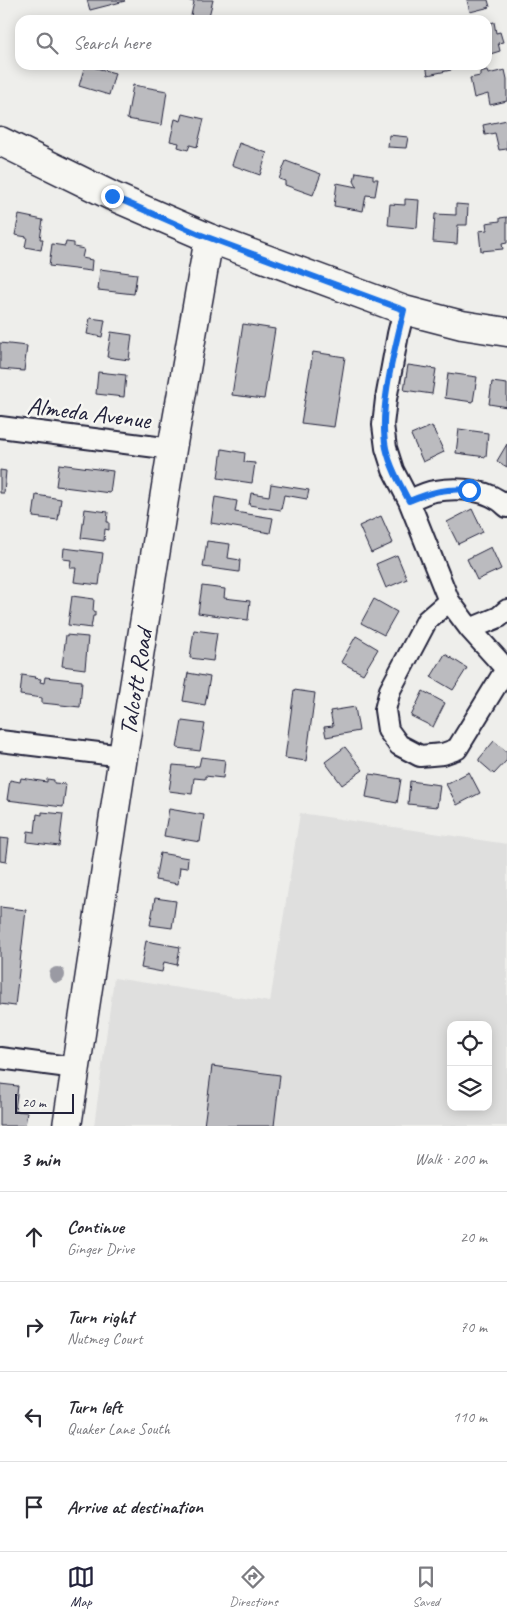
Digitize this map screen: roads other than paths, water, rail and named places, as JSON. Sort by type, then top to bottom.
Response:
[{"type":"street","points":[[0,141],[112,196],[209,238],[404,310],[462,325],[507,332]]},
{"type":"street","name":"Talcott Road","points":[[67,1126],[172,449],[209,238]]},
{"type":"street","points":[[404,310],[386,400],[383,425],[386,448],[449,602],[470,629],[507,670],[457,749],[443,754],[420,756],[399,745],[388,730],[386,710],[390,690],[427,620],[449,602]]},
{"type":"street","name":"Almeda Avenue","points":[[0,427],[172,449]]},
{"type":"street","points":[[409,501],[433,491],[453,489],[469,490],[487,495],[507,507]]},
{"type":"street","points":[[470,629],[499,617],[507,610]]},
{"type":"street","points":[[0,741],[123,756]]},
{"type":"street","points":[[0,1058],[76,1068]]}]
